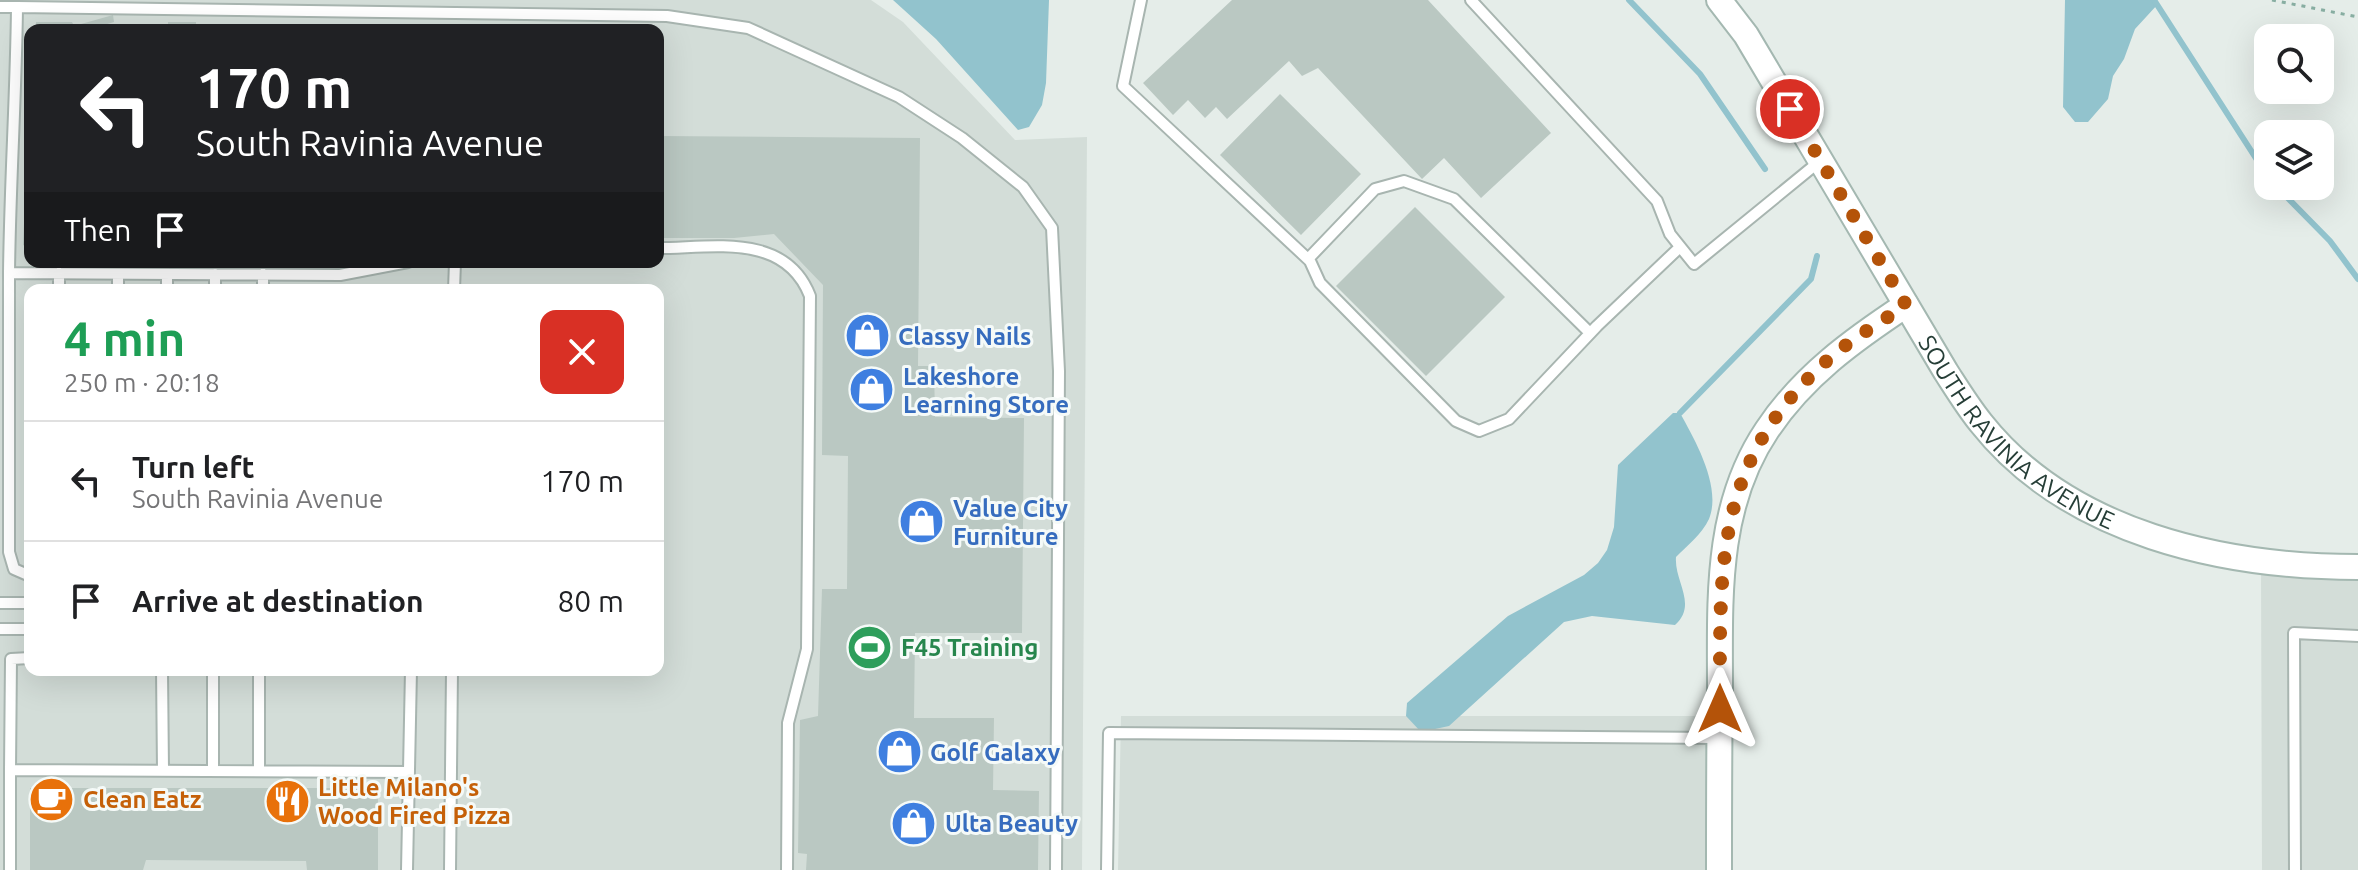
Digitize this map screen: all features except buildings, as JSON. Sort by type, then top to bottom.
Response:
[{"type":"street","name":"SOUTH RAVINIA AVENUE","points":[[1719,0],[1746,35],[1906,305],[1982,424],[2021,462],[2061,492],[2158,541],[2304,567],[2358,567]]},
{"type":"street","points":[[1719,870],[1722,555],[1729,515],[1747,465],[1765,431],[1810,377],[1832,356],[1906,305]]},
{"type":"lane","points":[[1141,0],[1123,86],[1308,259],[1320,283],[1456,421],[1479,431],[1509,419],[1590,333],[1680,247]]},
{"type":"lane","points":[[1471,0],[1657,201],[1670,234],[1694,264],[1820,160]]},
{"type":"lane","points":[[0,7],[667,16],[748,28],[899,97],[962,138],[1023,187],[1052,228],[1053,244],[1059,371],[1056,870]]},
{"type":"lane","points":[[17,7],[16,135],[10,160],[10,563],[24,574]]},
{"type":"lane","points":[[1308,259],[1375,189],[1404,181],[1454,199],[1590,333]]},
{"type":"lane","points":[[664,248],[769,251],[788,265],[810,296],[807,649],[788,723],[787,870]]},
{"type":"lane","points":[[9,273],[362,273],[383,268]]},
{"type":"lane","points":[[59,273],[59,284]]},
{"type":"lane","points":[[118,274],[118,284]]},
{"type":"lane","points":[[167,274],[167,284]]},
{"type":"lane","points":[[215,274],[215,284]]},
{"type":"lane","points":[[263,274],[263,284]]},
{"type":"lane","points":[[0,603],[24,603]]},
{"type":"lane","points":[[0,629],[24,629]]},
{"type":"lane","points":[[2295,870],[2294,633],[2358,636]]},
{"type":"lane","points":[[10,870],[11,659],[24,658]]},
{"type":"lane","points":[[162,676],[163,770]]},
{"type":"lane","points":[[213,676],[213,771]]},
{"type":"lane","points":[[259,676],[259,771]]},
{"type":"lane","points":[[407,870],[411,676]]},
{"type":"lane","points":[[450,870],[452,676]]},
{"type":"lane","points":[[1107,870],[1109,733],[1719,738]]},
{"type":"lane","points":[[10,770],[409,772]]},
{"type":"path","points":[[2272,0],[2358,17]]},
{"type":"shaded area","points":[[0,0],[871,0],[903,22],[1015,140],[1087,137],[1082,870],[0,870]]},
{"type":"shaded area","points":[[2261,567],[2358,573],[2358,870],[2262,870]]},
{"type":"shaded area","points":[[1121,716],[1708,716],[1709,870],[1118,870]]},
{"type":"water","points":[[893,0],[1049,0],[1046,83],[1042,105],[1029,127],[1018,130],[936,39]]},
{"type":"water","points":[[2065,0],[2157,0],[2158,4],[2135,29],[2124,59],[2113,76],[2108,99],[2088,122],[2075,122],[2063,107]]},
{"type":"water","points":[[1673,413],[1680,413],[1693,436],[1705,464],[1712,493],[1709,519],[1694,540],[1676,557],[1685,601],[1682,617],[1675,625],[1592,616],[1564,622],[1449,726],[1421,732],[1406,716],[1407,703],[1508,616],[1584,575],[1598,563],[1607,550],[1614,527],[1618,465]]},
{"type":"waterway","points":[[1629,0],[1700,74],[1765,169]]},
{"type":"waterway","points":[[2154,0],[2254,155]]},
{"type":"waterway","points":[[2290,200],[2330,241],[2358,279]]},
{"type":"waterway","points":[[1680,413],[1811,279],[1817,256]]},
{"type":"place","name":"Classy Nails","points":[[867,336]]},
{"type":"place","name":"Lakeshore Learning Store","points":[[872,390]]},
{"type":"place","name":"Value City Furniture","points":[[922,522]]},
{"type":"place","name":"F45 Training","points":[[870,647]]},
{"type":"place","name":"Golf Galaxy","points":[[899,752]]},
{"type":"place","name":"Clean Eatz","points":[[52,799]]},
{"type":"place","name":"Little Milano's Wood Fired Pizza","points":[[287,801]]},
{"type":"place","name":"Ulta Beauty","points":[[914,823]]},
{"type":"route","points":[[1720,709],[1722,555],[1729,515],[1747,465],[1765,431],[1810,377],[1832,356],[1906,305],[1790,109]]}]
